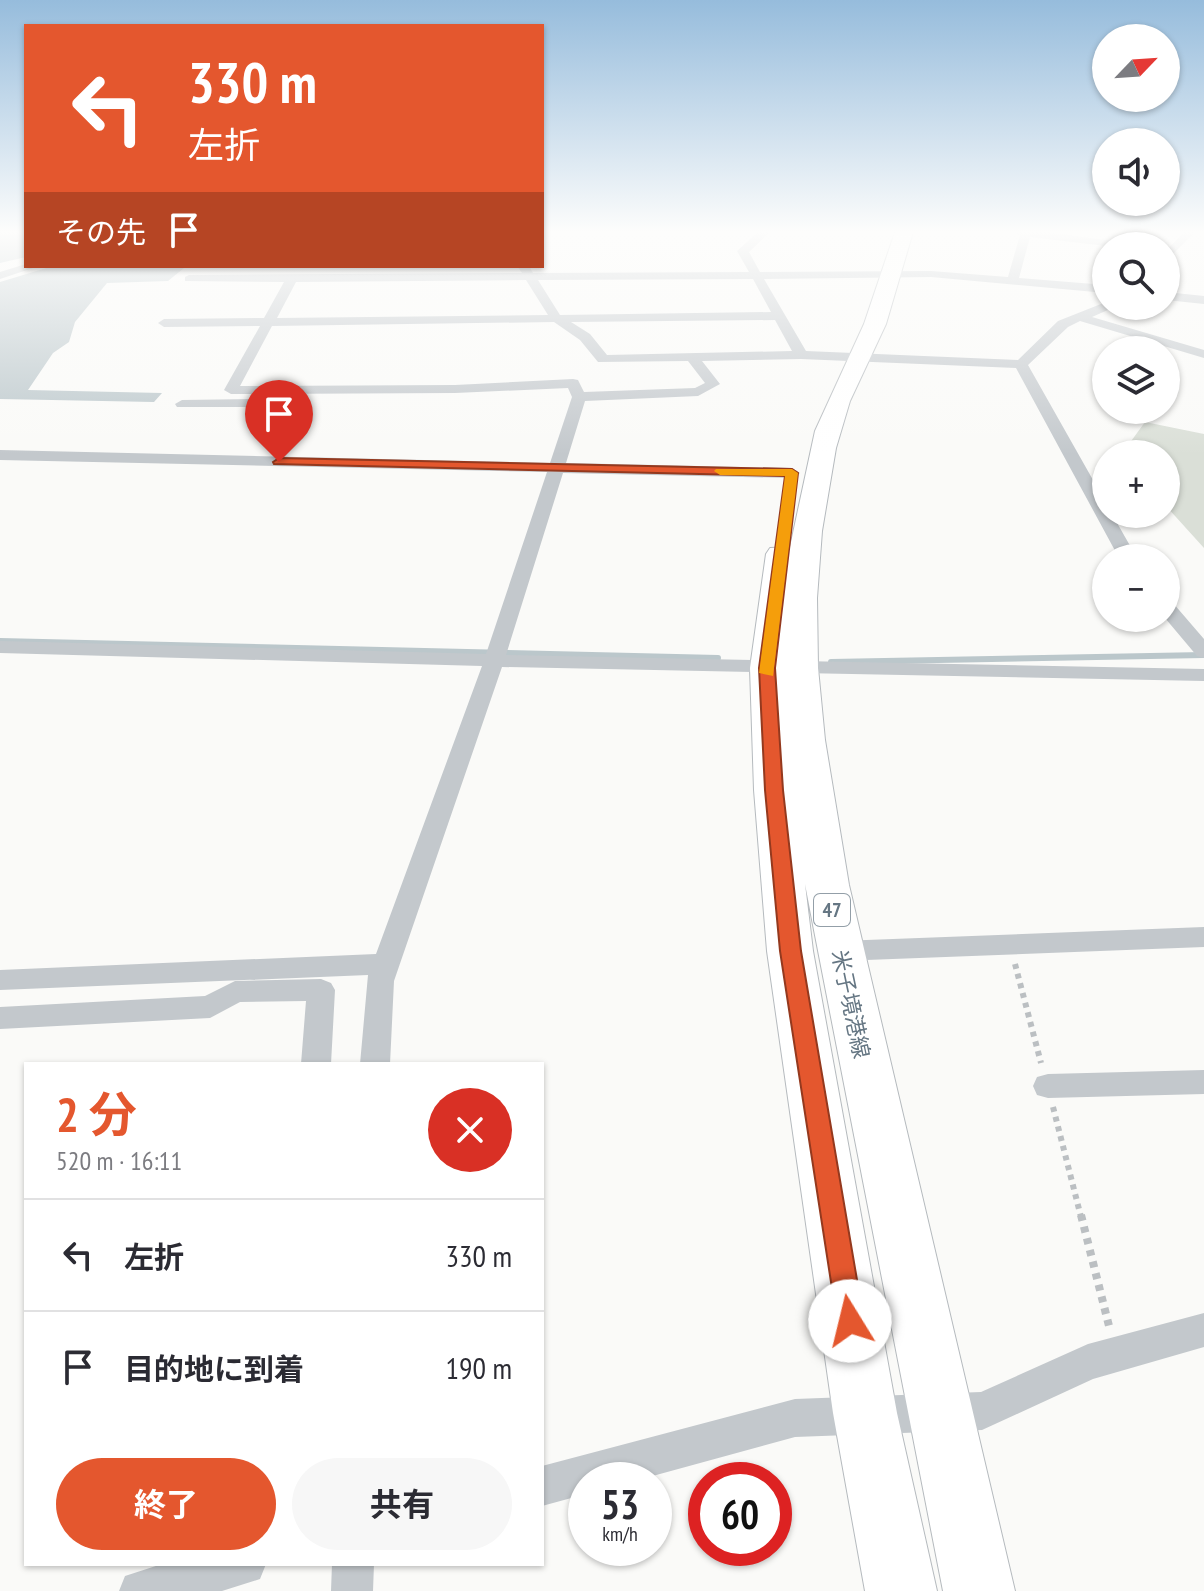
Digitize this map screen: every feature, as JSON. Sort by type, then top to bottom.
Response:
[{"type":"main road","name":"米子境港線","points":[[880,306],[880,312],[834,356],[792,473],[785,668],[774,790],[790,951],[865,1413],[901,1591]]},
{"type":"main road","name":"米子境港線","points":[[834,356],[837,403],[807,529],[803,578],[785,668],[813,794],[840,951],[979,1591]]},
{"type":"street","points":[[277,306],[231,390],[282,397]]},
{"type":"street","points":[[549,306],[556,318],[585,337],[603,359],[834,356],[1021,364],[1063,324],[1092,313]]},
{"type":"street","points":[[774,306],[779,316],[834,356]]},
{"type":"street","points":[[164,323],[779,316]]},
{"type":"street","points":[[1083,318],[1204,354]]},
{"type":"street","points":[[182,404],[282,397],[455,392],[698,392],[713,384],[692,358]]},
{"type":"street","points":[[1021,364],[1119,544]]},
{"type":"street","points":[[375,1062],[380,981],[495,658],[578,394]]},
{"type":"street","points":[[0,455],[792,473]]},
{"type":"street","points":[[1180,624],[1204,652]]},
{"type":"street","points":[[0,647],[785,668],[1204,675]]},
{"type":"street","points":[[840,951],[1204,937]]},
{"type":"street","points":[[0,980],[386,964]]},
{"type":"street","points":[[0,1018],[210,1007],[235,992],[321,990],[316,1062]]},
{"type":"street","points":[[1048,1086],[1204,1082]]},
{"type":"street","points":[[544,1485],[795,1418],[982,1411],[1088,1362],[1204,1330]]},
{"type":"street","points":[[140,1591],[237,1566]]},
{"type":"street","points":[[352,1591],[353,1566]]},
{"type":"path","points":[[1010,944],[1117,1354]]},
{"type":"shaded area","points":[[0,306],[88,306],[75,322],[69,342],[53,353],[28,390],[162,393],[154,402],[0,399]]},
{"type":"shaded area","points":[[1144,424],[1204,434],[1204,548],[1180,521],[1180,440],[1132,440]]},
{"type":"waterway","points":[[0,641],[718,658]]},
{"type":"waterway","points":[[831,662],[1204,655]]},
{"type":"slow traffic","points":[[720,471],[792,473],[767,673]]},
{"type":"route","points":[[279,462],[792,473],[767,668],[774,790],[790,951],[850,1321]]}]
